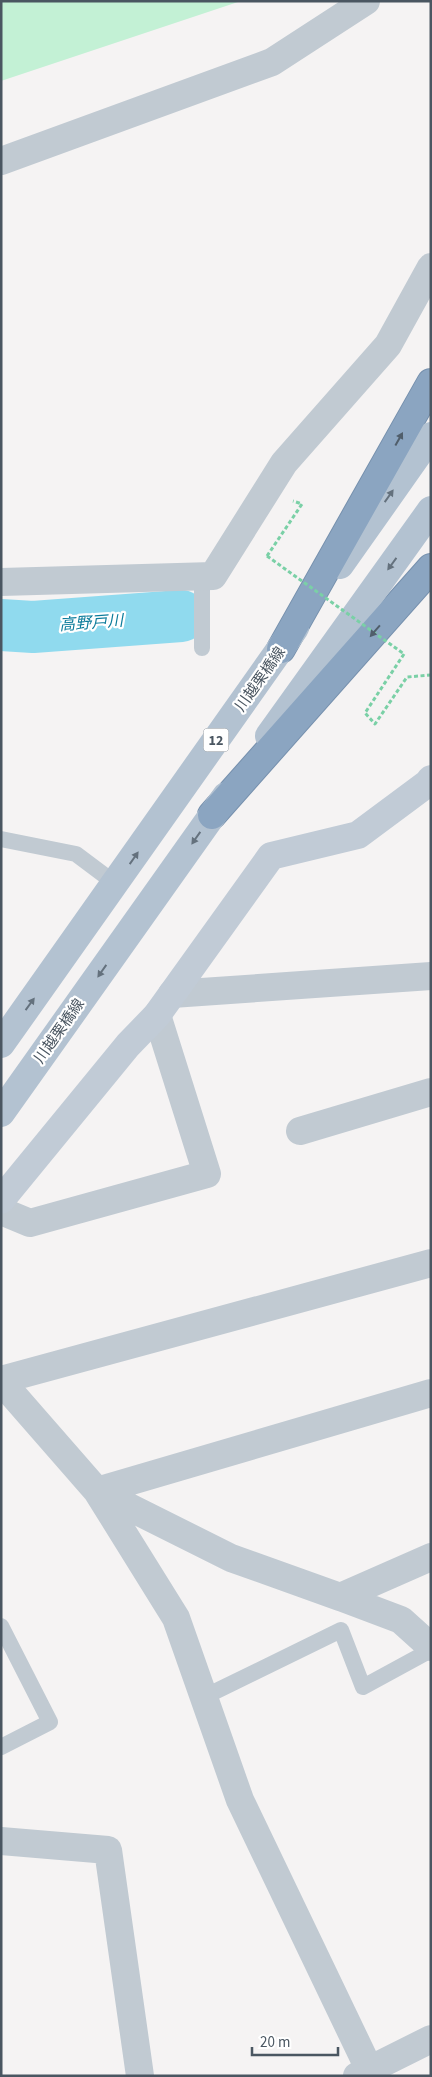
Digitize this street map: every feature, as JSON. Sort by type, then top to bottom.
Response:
[{"type":"highway","points":[[281,649],[431,383]]},
{"type":"highway","points":[[212,815],[431,568]]},
{"type":"main road","name":"川越栗橋線","points":[[1,1044],[116,884],[431,436]]},
{"type":"main road","name":"川越栗橋線","points":[[1,1113],[431,510]]},
{"type":"street","points":[[1,161],[272,62],[366,1]]},
{"type":"street","points":[[1,582],[213,576],[284,462],[388,345],[431,267]]},
{"type":"street","points":[[1,1200],[128,1045],[164,1005],[272,856],[358,835],[430,785]]},
{"type":"street","points":[[164,1005],[431,976]]},
{"type":"street","points":[[1,1211],[30,1224],[207,1174],[164,1005]]},
{"type":"street","points":[[300,1131],[431,1092]]},
{"type":"street","points":[[431,1263],[1,1380],[96,1491],[176,1618],[240,1800],[367,2074],[431,2039]]},
{"type":"street","points":[[96,1491],[431,1393]]},
{"type":"street","points":[[96,1491],[231,1558],[401,1620],[431,1648]]},
{"type":"street","points":[[340,1597],[431,1556]]},
{"type":"street","points":[[1,1841],[108,1850],[140,2076]]},
{"type":"lane","points":[[202,577],[202,648]]},
{"type":"lane","points":[[1,839],[76,854],[116,884]]},
{"type":"lane","points":[[1,1626],[50,1722],[1,1747]]},
{"type":"lane","points":[[204,1697],[341,1630],[363,1687],[431,1648]]},
{"type":"path","points":[[267,556],[404,654],[365,713],[375,724],[407,677],[431,674]]},
{"type":"green space","points":[[1,1],[241,1],[1,81]]},
{"type":"waterway","name":"高野戸川","points":[[1,625],[33,627],[181,616]]}]
